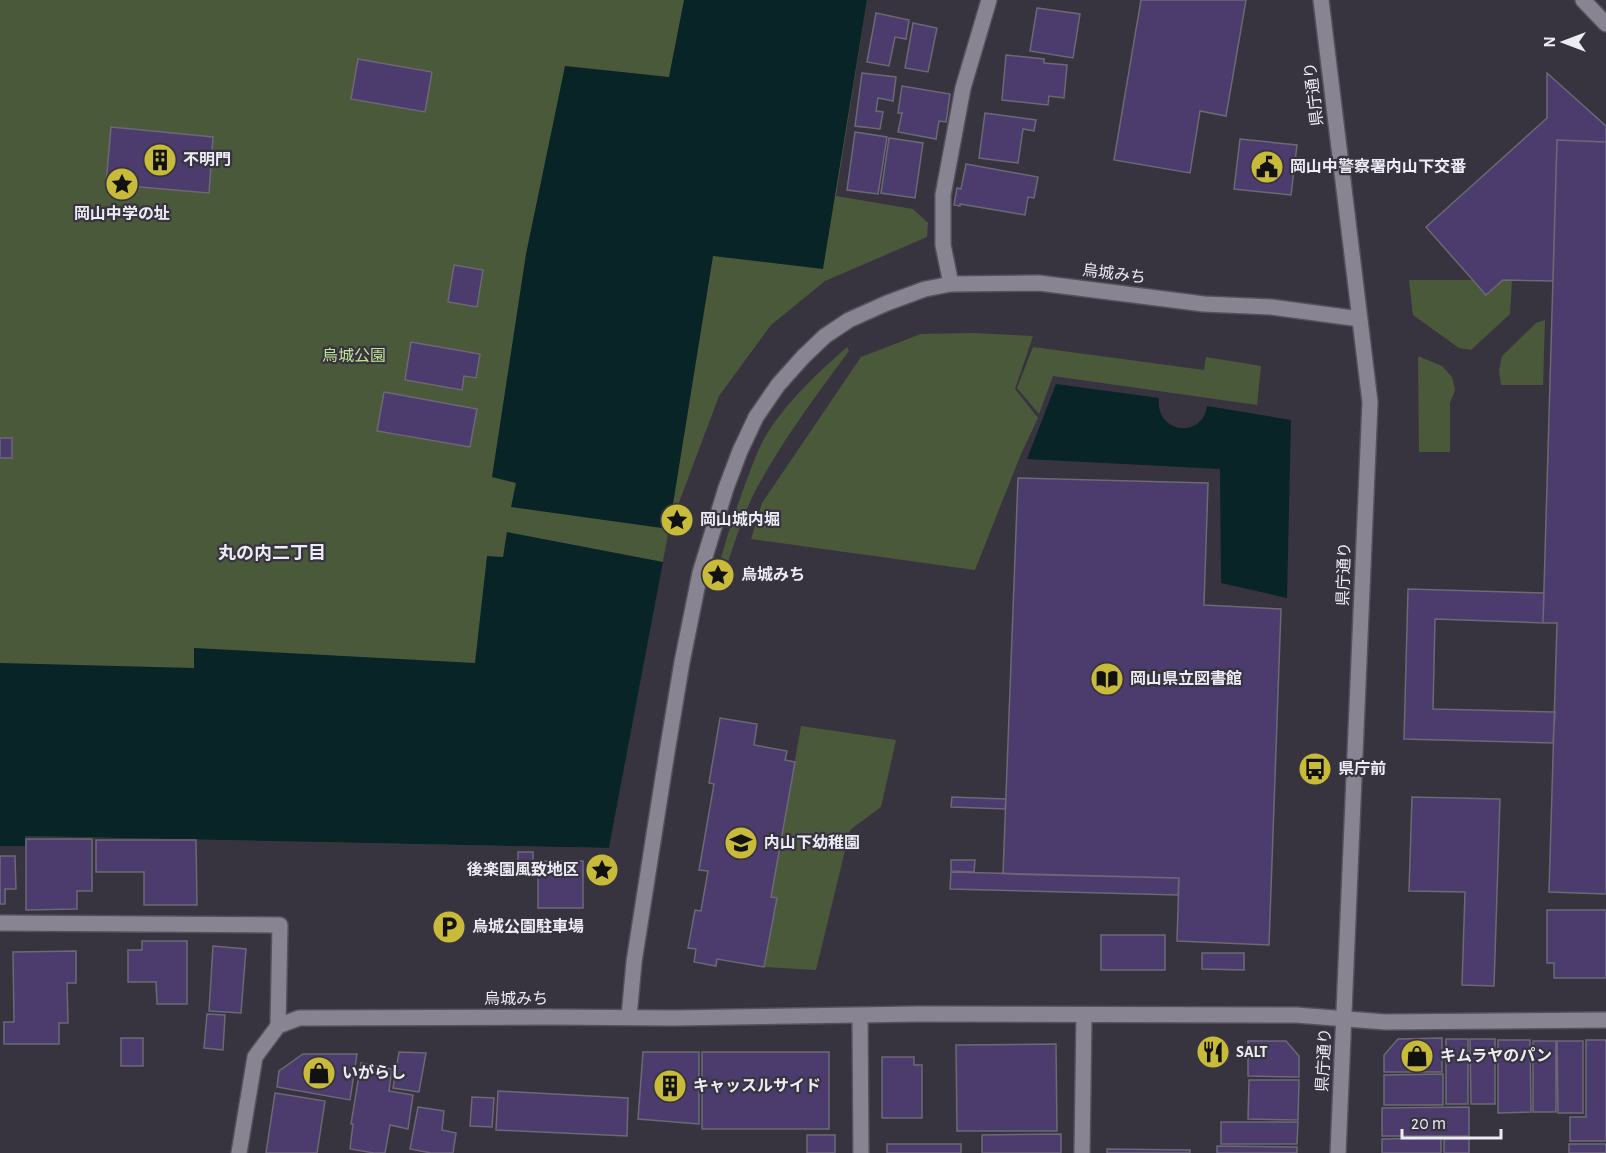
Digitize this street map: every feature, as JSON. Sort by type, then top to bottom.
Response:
[{"type":"street","points":[[951,284],[943,245],[943,195],[963,88],[989,0]]},
{"type":"street","name":"県庁通り","points":[[1321,0],[1370,402],[1338,1153]]},
{"type":"street","points":[[1583,0],[1606,24]]},
{"type":"street","name":"烏城みち","points":[[278,1026],[298,1018],[629,1017],[634,962],[686,635],[700,573],[726,488],[756,417],[778,386],[825,336],[849,320],[925,289],[951,284],[1039,283],[1204,304],[1271,307],[1360,319]]},
{"type":"street","points":[[0,923],[280,924],[278,1026],[255,1057],[239,1153]]},
{"type":"street","points":[[1082,1153],[1084,1015]]},
{"type":"street","points":[[629,1017],[1296,1015],[1385,1022],[1606,1020]]},
{"type":"street","points":[[860,1016],[861,1153]]},
{"type":"green space","name":"烏城公園","points":[[0,0],[867,0],[836,196],[913,209],[928,223],[927,237],[825,281],[771,325],[719,396],[669,529],[609,848],[25,836],[25,846],[0,846]]},
{"type":"green space","points":[[1409,280],[1473,280],[1487,295],[1503,280],[1512,280],[1510,314],[1471,350],[1459,348],[1413,315]]},
{"type":"green space","points":[[1545,320],[1543,385],[1501,385],[1499,370],[1502,356],[1536,323]]},
{"type":"green space","points":[[973,333],[1033,336],[1015,389],[1038,418],[1021,454],[975,570],[751,539],[762,503],[861,357],[921,334]]},
{"type":"green space","points":[[847,347],[849,351],[790,433],[759,484],[745,513],[727,565],[720,562],[745,485],[768,432],[795,397]]},
{"type":"green space","points":[[1033,347],[1204,370],[1206,357],[1261,366],[1257,405],[1053,376],[1039,414],[1017,388]]},
{"type":"green space","points":[[1418,356],[1442,366],[1452,377],[1455,390],[1450,403],[1450,452],[1419,452]]},
{"type":"green space","points":[[801,726],[896,740],[881,807],[850,830],[816,970],[764,967],[777,898],[771,897]]},
{"type":"shaded area","points":[[684,0],[867,0],[823,269],[713,256],[669,529],[511,507],[516,483],[492,477],[526,254],[565,66],[669,77]]},
{"type":"shaded area","points":[[1056,384],[1159,398],[1160,410],[1164,419],[1180,428],[1197,424],[1204,417],[1207,406],[1291,420],[1287,598],[1221,583],[1220,469],[1027,459]]},
{"type":"shaded area","points":[[507,532],[663,562],[609,848],[25,836],[25,846],[0,846],[0,663],[194,668],[194,648],[475,663],[487,556],[503,557]]},
{"type":"building","points":[[1141,0],[1246,0],[1226,116],[1200,111],[1190,173],[1114,160]]},
{"type":"building","points":[[1037,8],[1080,14],[1073,58],[1030,51]]},
{"type":"building","points":[[876,13],[909,20],[906,39],[895,37],[889,66],[867,62]]},
{"type":"building","points":[[913,23],[937,28],[928,72],[905,68]]},
{"type":"building","points":[[1006,55],[1044,59],[1044,63],[1067,65],[1064,98],[1049,96],[1048,105],[1002,100]]},
{"type":"building","points":[[358,59],[432,72],[425,112],[351,99]]},
{"type":"building","points":[[862,73],[896,77],[893,101],[878,98],[876,111],[883,112],[880,129],[855,126]]},
{"type":"building","points":[[1547,73],[1606,126],[1606,142],[1557,140],[1553,281],[1503,280],[1486,295],[1426,227],[1547,118]]},
{"type":"building","points":[[902,86],[950,94],[946,122],[939,121],[936,139],[898,132],[902,113],[898,113]]},
{"type":"building","points":[[985,113],[1036,120],[1034,131],[1023,129],[1018,163],[979,158]]},
{"type":"building","name":"不明門","points":[[111,127],[213,137],[209,193],[106,184]]},
{"type":"building","points":[[855,132],[887,137],[878,194],[847,190]]},
{"type":"building","points":[[889,138],[923,143],[915,198],[881,193]]},
{"type":"building","points":[[1240,139],[1297,145],[1291,195],[1234,189]]},
{"type":"building","points":[[1557,140],[1606,142],[1606,894],[1549,892],[1557,623],[1543,623]]},
{"type":"building","points":[[966,164],[1038,177],[1034,198],[1028,197],[1025,215],[960,204],[960,206],[954,205],[957,188],[961,189]]},
{"type":"building","points":[[454,265],[483,270],[477,307],[448,302]]},
{"type":"building","points":[[411,342],[480,354],[476,378],[464,376],[462,390],[405,380]]},
{"type":"building","points":[[384,392],[477,409],[470,447],[377,431]]},
{"type":"building","points":[[0,438],[12,438],[12,458],[0,458]]},
{"type":"building","points":[[1018,478],[1208,483],[1204,605],[1281,609],[1269,945],[1177,941],[1179,878],[1003,874]]},
{"type":"building","points":[[1408,589],[1544,593],[1543,623],[1435,619],[1433,709],[1555,712],[1553,743],[1404,739]]},
{"type":"building","points":[[720,718],[757,724],[754,745],[787,751],[785,760],[795,762],[771,897],[777,898],[764,967],[717,959],[716,966],[694,962],[696,949],[688,948],[695,910],[701,911],[708,871],[699,870],[714,784],[709,783]]},
{"type":"building","points":[[952,797],[1006,799],[1005,809],[951,807]]},
{"type":"building","points":[[1412,797],[1500,799],[1494,986],[1462,985],[1465,892],[1409,891]]},
{"type":"building","points":[[26,839],[92,839],[92,891],[77,891],[77,909],[26,910]]},
{"type":"building","points":[[96,840],[196,840],[197,905],[144,905],[144,872],[96,872]]},
{"type":"building","points":[[518,852],[533,852],[533,862],[518,862]]},
{"type":"building","points":[[0,856],[15,856],[16,889],[5,889],[5,904],[0,904]]},
{"type":"building","points":[[951,860],[975,860],[974,872],[951,871]]},
{"type":"building","points":[[538,861],[583,861],[583,908],[538,908]]},
{"type":"building","points":[[951,872],[1179,878],[1178,895],[950,889]]},
{"type":"building","points":[[1547,910],[1606,910],[1606,978],[1554,978],[1554,963],[1547,963]]},
{"type":"building","points":[[1101,935],[1165,935],[1165,970],[1101,970]]},
{"type":"building","points":[[142,941],[187,941],[187,1004],[157,1004],[156,982],[128,982],[128,950],[142,950]]},
{"type":"building","points":[[213,946],[246,949],[241,1013],[209,1011]]},
{"type":"building","points":[[76,951],[76,983],[67,983],[68,1023],[59,1023],[59,1044],[4,1044],[4,1022],[14,1022],[13,952]]},
{"type":"building","points":[[1202,953],[1244,953],[1244,970],[1202,969]]},
{"type":"building","points":[[207,1014],[225,1015],[223,1050],[204,1048]]},
{"type":"building","points":[[121,1038],[143,1038],[143,1066],[121,1066]]},
{"type":"building","points":[[1442,1038],[1442,1072],[1384,1072],[1384,1055],[1398,1039]]},
{"type":"building","points":[[1446,1039],[1468,1039],[1468,1104],[1446,1104]]},
{"type":"building","points":[[1470,1039],[1495,1039],[1495,1104],[1471,1104]]},
{"type":"building","points":[[1498,1040],[1530,1040],[1531,1112],[1498,1113]]},
{"type":"building","points":[[1586,1040],[1606,1040],[1606,1141],[1570,1141],[1570,1117],[1586,1117]]},
{"type":"building","points":[[1248,1041],[1286,1041],[1299,1056],[1299,1077],[1248,1076]]},
{"type":"building","points":[[1533,1041],[1556,1041],[1556,1112],[1533,1112]]},
{"type":"building","points":[[1557,1041],[1583,1041],[1583,1113],[1558,1113]]},
{"type":"building","points":[[1056,1044],[1057,1131],[957,1131],[956,1045]]},
{"type":"building","points":[[399,1052],[426,1053],[419,1092],[393,1088]]},
{"type":"building","name":"キャッスルサイド","points":[[643,1052],[699,1052],[699,1124],[638,1119]]},
{"type":"building","points":[[702,1052],[829,1052],[829,1129],[702,1129]]},
{"type":"building","points":[[303,1054],[357,1054],[350,1100],[277,1087],[279,1071]]},
{"type":"building","points":[[882,1057],[914,1057],[914,1065],[922,1065],[922,1118],[882,1118]]},
{"type":"building","points":[[361,1063],[392,1069],[389,1091],[413,1095],[408,1129],[390,1125],[385,1153],[350,1149],[353,1124],[351,1124]]},
{"type":"building","points":[[1443,1074],[1443,1105],[1384,1105],[1384,1075]]},
{"type":"building","points":[[1249,1080],[1299,1080],[1298,1120],[1248,1119]]},
{"type":"building","points":[[498,1091],[628,1098],[627,1136],[496,1130]]},
{"type":"building","points":[[275,1093],[325,1101],[317,1153],[266,1153]]},
{"type":"building","points":[[472,1097],[494,1098],[492,1127],[470,1126]]},
{"type":"building","points":[[418,1107],[444,1111],[442,1130],[456,1133],[453,1153],[431,1153],[410,1149]]},
{"type":"building","points":[[1469,1107],[1469,1136],[1382,1136],[1382,1108]]},
{"type":"building","points":[[1221,1122],[1298,1122],[1297,1144],[1221,1144]]},
{"type":"building","points":[[1061,1134],[1061,1153],[982,1153],[982,1135]]},
{"type":"building","points":[[807,1135],[835,1135],[835,1153],[807,1153]]},
{"type":"building","points":[[1441,1138],[1441,1153],[1382,1153],[1382,1139]]},
{"type":"building","points":[[1444,1139],[1469,1139],[1469,1153],[1444,1153]]},
{"type":"building","points":[[887,1144],[961,1144],[961,1153],[887,1153]]},
{"type":"building","points":[[1569,1144],[1606,1144],[1606,1153],[1569,1153]]},
{"type":"building","points":[[1217,1146],[1297,1147],[1297,1153],[1217,1153]]},
{"type":"building","points":[[1107,1149],[1190,1150],[1190,1153],[1107,1153]]},
{"type":"place","name":"不明門","points":[[160,160]]},
{"type":"place","name":"岡山中警察署内山下交番","points":[[1267,167]]},
{"type":"place","name":"岡山中学の址","points":[[122,184]]},
{"type":"place","name":"岡山城内堀","points":[[677,520]]},
{"type":"place","name":"烏城みち","points":[[718,575]]},
{"type":"place","name":"岡山県立図書館","points":[[1107,679]]},
{"type":"place","name":"県庁前","points":[[1315,769]]},
{"type":"place","name":"内山下幼稚園","points":[[741,843]]},
{"type":"place","name":"後楽園風致地区","points":[[602,870]]},
{"type":"place","name":"烏城公園駐車場","points":[[449,927]]},
{"type":"place","name":"SALT","points":[[1213,1052]]},
{"type":"place","name":"キムラヤのパン","points":[[1417,1056]]},
{"type":"place","name":"いがらし","points":[[319,1073]]},
{"type":"place","name":"キャッスルサイド","points":[[670,1086]]},
{"type":"district","name":"丸の内二丁目","points":[[272,554]]}]
